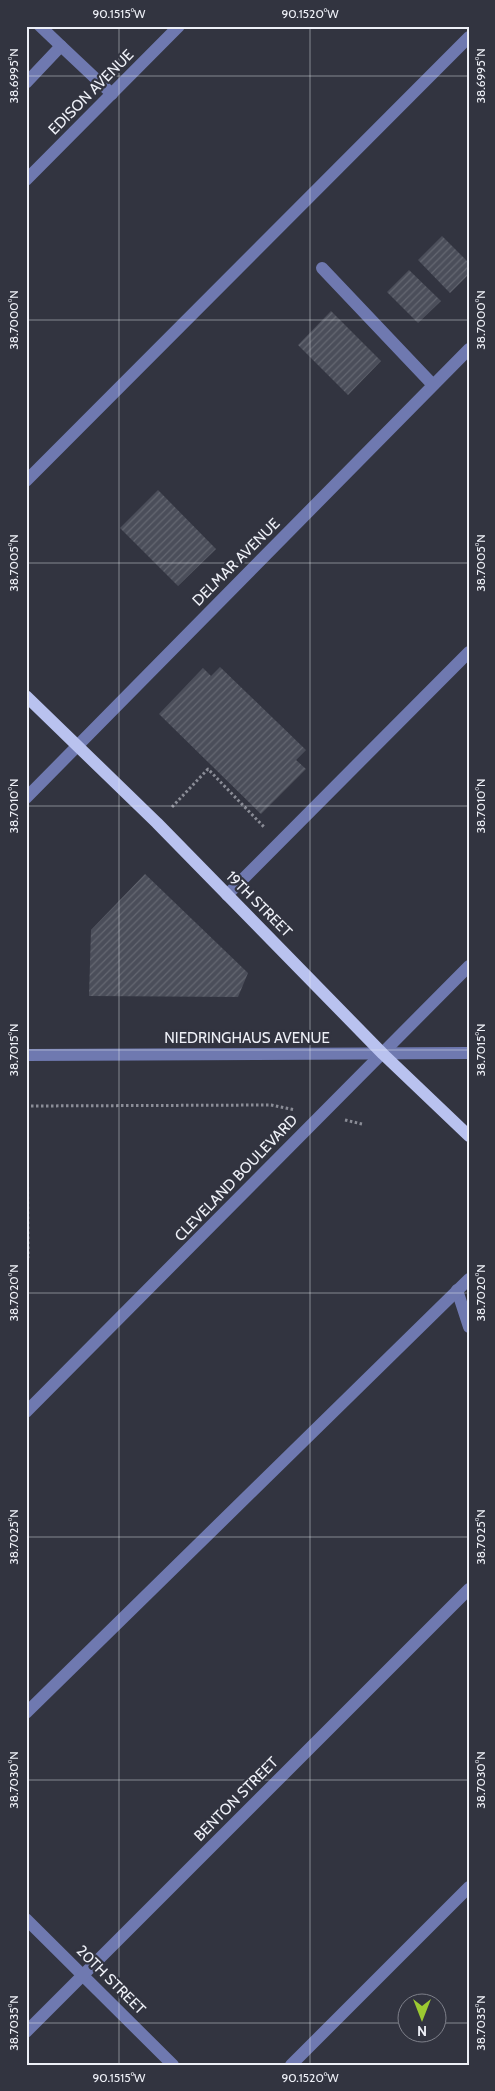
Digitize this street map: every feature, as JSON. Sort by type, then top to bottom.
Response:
[{"type":"main road","name":"19TH STREET","points":[[26,696],[157,823],[383,1054],[469,1136]]},
{"type":"street","points":[[40,26],[112,94]]},
{"type":"street","name":"EDISON AVENUE","points":[[26,180],[179,26]]},
{"type":"street","points":[[26,481],[469,37]]},
{"type":"street","points":[[26,83],[61,46]]},
{"type":"street","points":[[322,268],[433,385]]},
{"type":"street","name":"DELMAR AVENUE","points":[[26,798],[469,349]]},
{"type":"street","points":[[227,896],[278,842],[469,652]]},
{"type":"street","name":"CLEVELAND BOULEVARD","points":[[26,1412],[469,966]]},
{"type":"street","name":"NIEDRINGHAUS AVENUE","points":[[26,1055],[469,1053]]},
{"type":"street","points":[[26,1713],[469,1279]]},
{"type":"street","points":[[457,1290],[469,1328]]},
{"type":"street","name":"BENTON STREET","points":[[26,2032],[469,1589]]},
{"type":"street","points":[[291,2065],[469,1887]]},
{"type":"street","name":"20TH STREET","points":[[26,1919],[173,2065]]},
{"type":"path","points":[[157,823],[208,769],[278,842]]},
{"type":"path","points":[[26,1257],[28,1257],[26,1106],[271,1105],[362,1124]]},
{"type":"building","points":[[442,236],[469,263],[469,274],[450,293],[418,260]]},
{"type":"building","points":[[409,270],[441,301],[418,323],[387,292]]},
{"type":"building","points":[[331,311],[381,361],[348,395],[298,345]]},
{"type":"building","points":[[158,490],[216,549],[178,586],[120,528]]},
{"type":"building","points":[[220,667],[306,750],[296,760],[306,769],[261,814],[159,714],[203,668],[211,676]]},
{"type":"building","points":[[145,874],[248,973],[238,997],[89,996],[91,930]]}]
